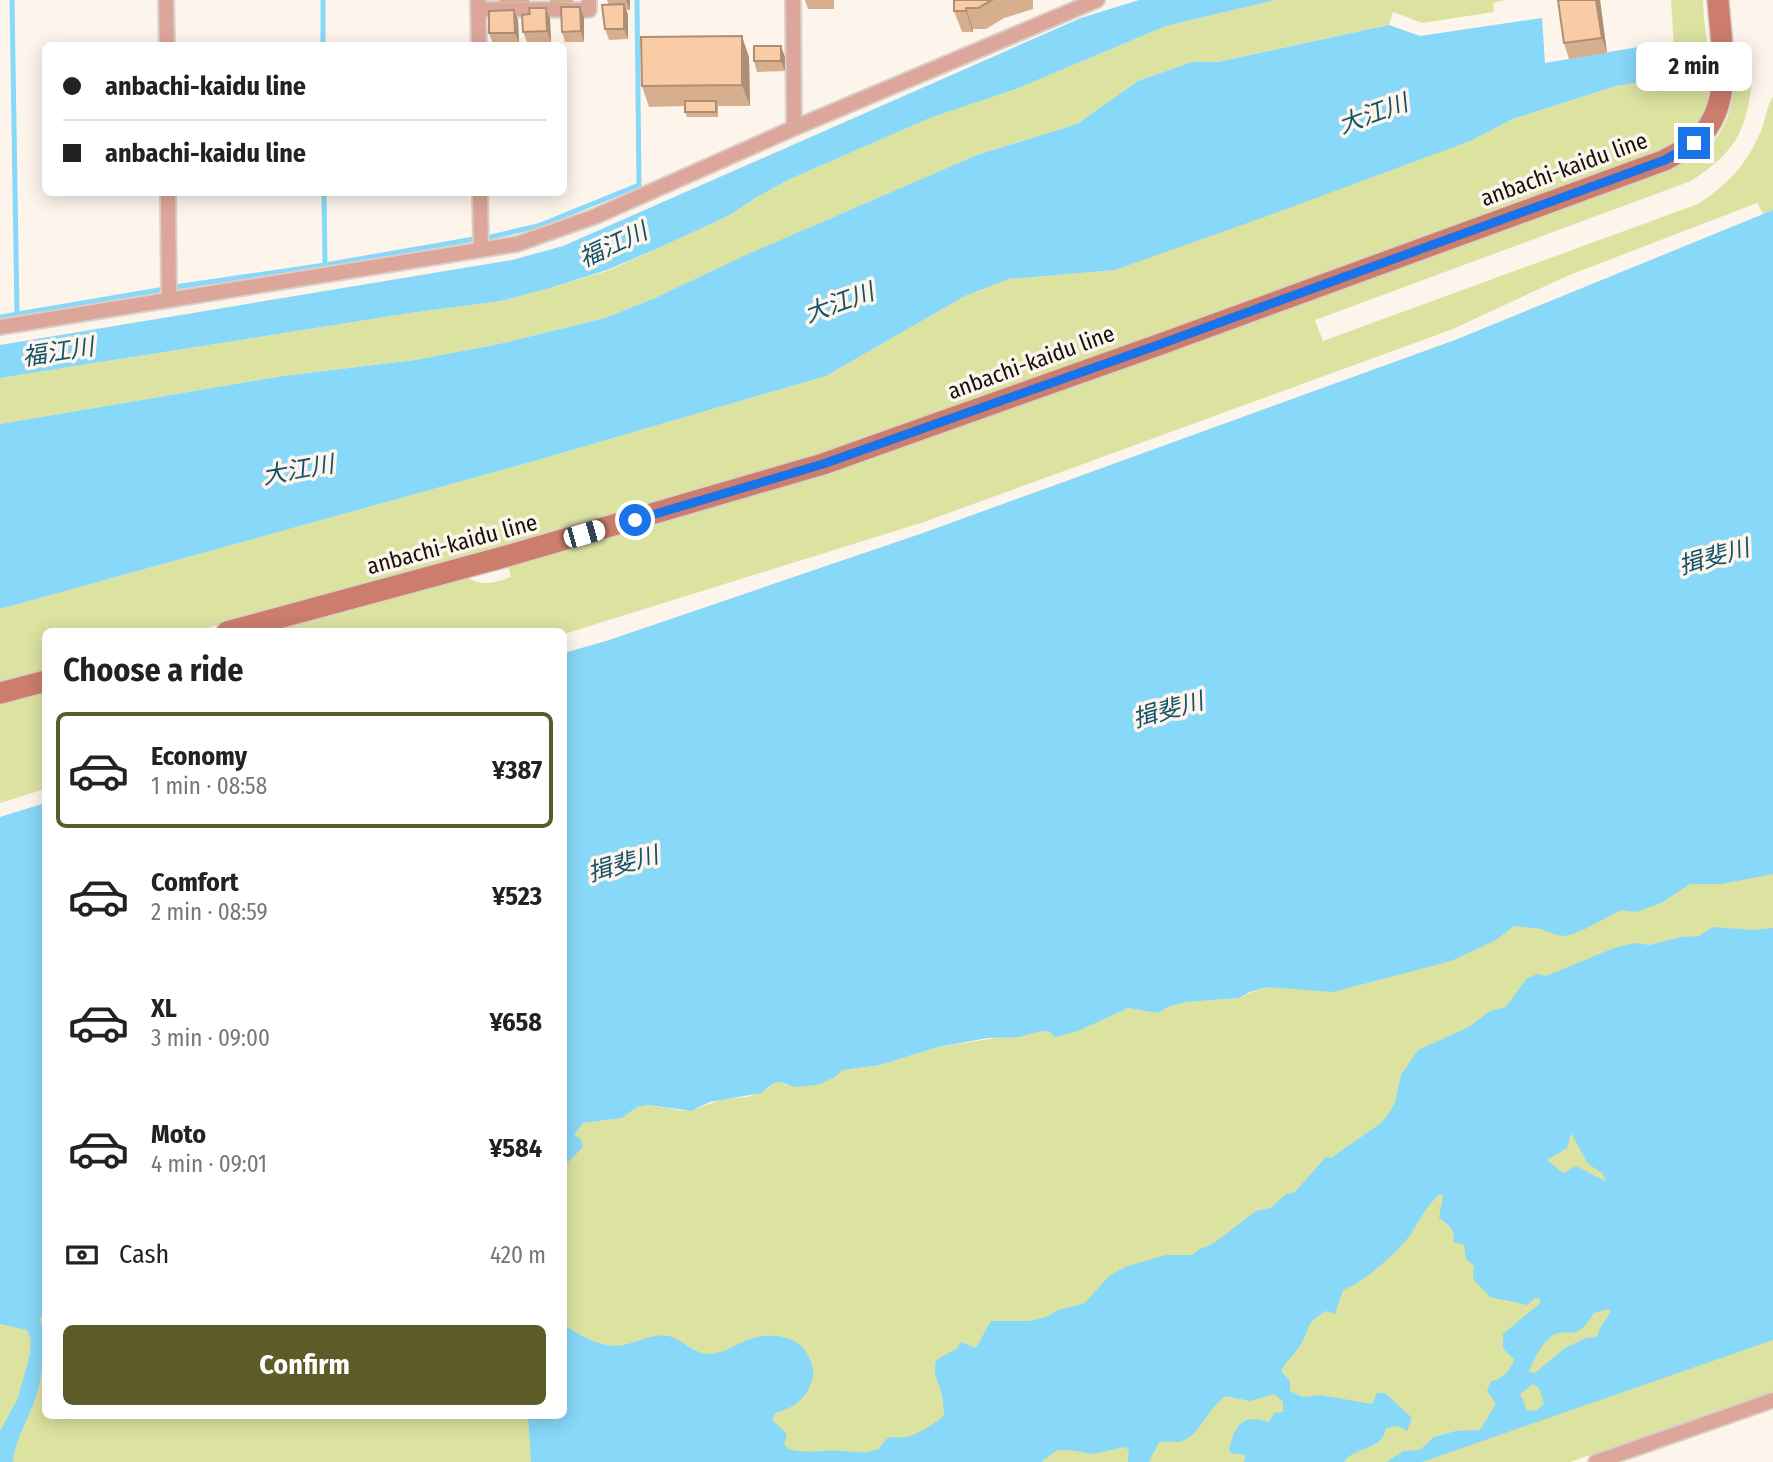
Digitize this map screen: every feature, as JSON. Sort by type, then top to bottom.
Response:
[{"type":"main road","name":"anbachi-kaidu line","points":[[242,628],[545,545],[823,464],[1665,160],[1694,143],[1706,128],[1721,99],[1723,85],[1718,0]]},
{"type":"main road","points":[[0,693],[42,682]]},
{"type":"street","points":[[166,0],[167,42]]},
{"type":"street","points":[[478,42],[478,5],[589,10],[589,0]]},
{"type":"street","points":[[793,0],[794,128]]},
{"type":"street","points":[[0,327],[517,244],[596,216],[794,128],[1097,0]]},
{"type":"street","points":[[168,196],[169,300]]},
{"type":"street","points":[[480,196],[481,250]]},
{"type":"street","points":[[1596,1462],[1773,1400]]},
{"type":"green space","points":[[1275,0],[1505,0],[1493,3],[1494,12],[1422,23],[1393,12],[1389,25],[1218,62],[1192,62],[1138,81],[1077,124],[977,155],[605,318],[499,344],[415,360],[283,376],[0,424],[0,378],[501,301],[607,271],[728,216],[788,180],[930,118],[1016,89],[1166,26]]},
{"type":"green space","points":[[1671,0],[1703,0],[1710,79],[1704,109],[1697,122],[1683,136],[1656,157],[820,454],[504,547],[207,628],[42,628],[42,672],[0,683],[0,609],[524,464],[826,376],[965,296],[1009,279],[1115,270],[1469,141],[1513,119],[1616,86],[1676,76]]},
{"type":"green space","points":[[1735,81],[1752,81],[1746,114],[1736,140],[1706,171],[1691,181],[1315,320],[1323,341],[1698,204],[1719,189],[1744,162],[1757,140],[1773,97],[1773,210],[1763,214],[1757,203],[1567,276],[1453,329],[924,522],[567,633],[567,628],[280,628],[467,577],[484,583],[505,579],[511,577],[508,565],[667,521],[824,472],[1660,173],[1692,158],[1714,140],[1728,117]]},
{"type":"green space","points":[[42,692],[42,790],[0,803],[0,703]]},
{"type":"green space","points":[[1773,867],[1773,972],[1405,1103],[1338,1171],[878,1462],[0,1462],[0,1302],[42,1287],[42,1419],[567,1419],[567,1143],[583,1123],[622,1118],[637,1107],[648,1105],[684,1111],[699,1108],[723,1099],[748,1097],[774,1083],[787,1085],[835,1077],[843,1070],[880,1065],[938,1047],[1041,1031],[1078,1030],[1128,1008],[1157,1013],[1187,1002],[1239,998],[1260,989],[1474,937],[1677,879]]},
{"type":"green space","points":[[1576,1121],[1773,1301],[1773,1391],[1570,1462],[1003,1462],[1428,1194]]},
{"type":"water","name":"福江川","points":[[1139,0],[1275,0],[1166,26],[1016,89],[930,118],[788,180],[728,216],[663,246],[607,270],[550,288],[501,301],[0,378],[0,345],[512,260],[563,246],[1081,18]]},
{"type":"water","name":"大江川","points":[[1542,18],[1545,63],[1668,42],[1670,77],[1616,86],[1513,119],[1470,141],[1115,270],[1009,279],[965,296],[826,376],[524,464],[0,609],[0,424],[283,376],[415,360],[499,344],[605,318],[977,155],[1077,124],[1138,81],[1192,62],[1218,62],[1389,25],[1420,36]]},
{"type":"water","name":"揖斐川","points":[[1773,210],[1773,874],[1721,884],[1690,884],[1661,903],[1636,912],[1621,910],[1567,936],[1514,926],[1496,940],[1451,961],[1333,992],[1267,987],[1239,998],[1187,1002],[1170,1006],[1158,1013],[1128,1008],[1078,1031],[1055,1037],[1050,1032],[1041,1031],[1019,1037],[988,1038],[938,1047],[880,1065],[843,1070],[817,1085],[794,1087],[781,1082],[774,1083],[761,1093],[710,1102],[691,1111],[648,1105],[637,1107],[622,1118],[583,1123],[574,1135],[581,1139],[583,1147],[567,1163],[567,652],[920,534],[1455,340]]},
{"type":"water","points":[[42,804],[42,1368],[33,1405],[18,1440],[13,1462],[0,1462],[0,1431],[18,1398],[30,1354],[31,1339],[27,1330],[0,1324],[0,817]]},
{"type":"water","points":[[1713,927],[1753,930],[1773,928],[1773,1340],[1422,1462],[1386,1462],[1404,1451],[1420,1450],[1434,1437],[1456,1431],[1480,1430],[1496,1404],[1487,1391],[1491,1381],[1506,1373],[1514,1359],[1503,1349],[1503,1334],[1539,1304],[1541,1299],[1535,1298],[1527,1305],[1490,1297],[1473,1279],[1474,1266],[1466,1259],[1464,1245],[1453,1242],[1453,1231],[1439,1218],[1443,1196],[1440,1194],[1398,1249],[1370,1274],[1343,1290],[1335,1314],[1326,1311],[1310,1324],[1300,1346],[1281,1371],[1290,1381],[1290,1391],[1303,1397],[1320,1395],[1372,1404],[1377,1393],[1385,1393],[1412,1418],[1407,1431],[1398,1426],[1386,1428],[1380,1441],[1354,1453],[1344,1462],[1244,1462],[1246,1455],[1231,1453],[1231,1441],[1241,1423],[1253,1419],[1269,1422],[1274,1413],[1283,1412],[1283,1402],[1274,1394],[1250,1401],[1226,1396],[1189,1438],[1180,1442],[1159,1442],[1149,1462],[1128,1462],[1129,1450],[1124,1447],[1094,1454],[1057,1450],[1041,1462],[531,1462],[528,1419],[567,1419],[567,1327],[592,1340],[615,1346],[651,1337],[669,1336],[707,1354],[723,1351],[755,1337],[790,1339],[803,1348],[810,1360],[813,1376],[802,1399],[775,1413],[772,1420],[787,1434],[784,1444],[788,1449],[808,1452],[869,1452],[879,1449],[888,1438],[916,1434],[945,1414],[935,1375],[936,1360],[956,1349],[961,1342],[976,1348],[991,1321],[1030,1321],[1046,1317],[1059,1310],[1085,1303],[1108,1277],[1125,1267],[1166,1255],[1192,1255],[1214,1243],[1256,1211],[1271,1208],[1286,1194],[1294,1193],[1326,1157],[1331,1158],[1381,1123],[1395,1103],[1401,1075],[1418,1050],[1469,1027],[1490,1011],[1506,1007],[1527,978],[1538,974],[1546,976],[1614,948],[1635,943],[1649,945],[1681,937],[1699,936]],"holes":[[[1571,1133],[1588,1164],[1602,1173],[1607,1182],[1576,1166],[1563,1173],[1547,1160],[1567,1148]],[[1608,1309],[1611,1311],[1597,1337],[1586,1338],[1565,1348],[1535,1373],[1529,1372],[1544,1344],[1553,1335],[1578,1331],[1594,1313]],[[1533,1384],[1539,1388],[1544,1403],[1532,1411],[1527,1410],[1520,1394]]]},
{"type":"building","points":[[954,0],[992,0],[978,8],[954,11]]},
{"type":"building","points":[[1558,0],[1596,0],[1602,38],[1564,43]]},
{"type":"building","points":[[624,4],[624,29],[605,29],[602,5]]},
{"type":"building","points":[[561,7],[580,7],[581,31],[562,32]]},
{"type":"building","points":[[529,8],[546,8],[547,31],[523,32],[522,15],[530,14]]},
{"type":"building","points":[[514,10],[515,33],[489,33],[489,11]]},
{"type":"building","points":[[742,36],[742,85],[642,86],[641,37]]},
{"type":"building","points":[[754,46],[781,46],[781,61],[754,61]]},
{"type":"building","points":[[685,101],[716,101],[716,112],[685,112]]},
{"type":"waterway","points":[[12,0],[17,314]]},
{"type":"waterway","points":[[323,0],[323,42]]},
{"type":"waterway","points":[[486,238],[538,226],[639,185],[637,0]]},
{"type":"waterway","points":[[324,196],[325,265]]},
{"type":"waterway","points":[[175,287],[474,239]]},
{"type":"waterway","points":[[0,317],[165,289]]},
{"type":"route","points":[[635,520],[823,464],[1158,345],[1665,160],[1694,143]]}]
